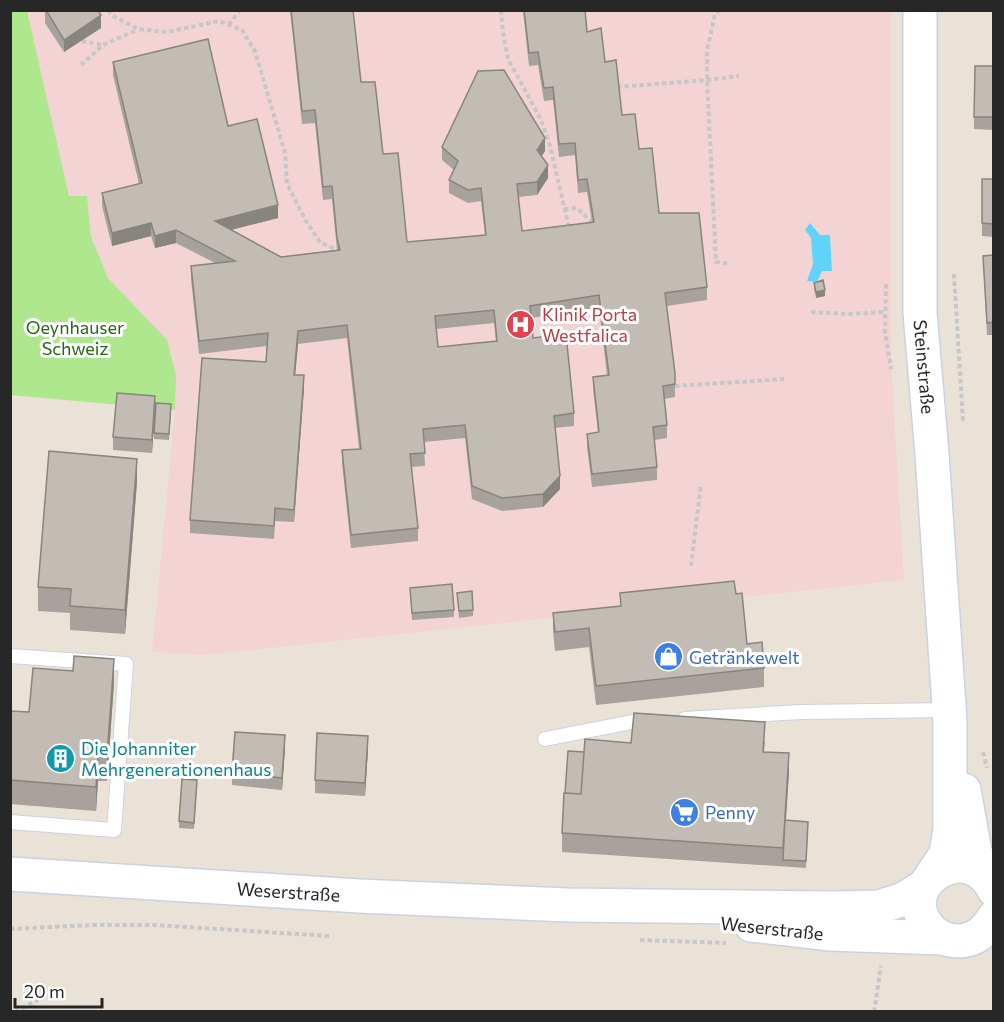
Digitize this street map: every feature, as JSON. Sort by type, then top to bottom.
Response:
[{"type":"main road","name":"Steinstraße","points":[[920,10],[920,313],[950,716],[950,829],[946,854],[928,881]]},
{"type":"main road","name":"Steinstraße","points":[[950,716],[975,852],[990,884]]},
{"type":"main road","name":"Weserstraße","points":[[10,874],[359,896],[568,905],[834,908],[879,907],[904,899],[942,869],[954,866],[966,866],[976,870],[990,884]]},
{"type":"main road","points":[[928,881],[920,899],[920,910],[924,922],[931,931],[968,940],[981,934],[993,917]]},
{"type":"main road","name":"Weserstraße","points":[[568,905],[831,934],[968,940]]},
{"type":"lane","points":[[10,656],[126,664],[114,830],[10,822]]},
{"type":"lane","points":[[545,739],[632,722],[801,712],[950,716]]},
{"type":"path","points":[[108,10],[113,16],[138,29],[167,32],[219,21],[242,30],[255,51],[285,153],[287,184],[320,242],[337,250]]},
{"type":"path","points":[[229,25],[240,10]]},
{"type":"path","points":[[501,10],[508,59],[540,118],[549,142],[568,227],[574,228]]},
{"type":"path","points":[[720,10],[715,14],[706,51],[707,80],[716,262],[730,264]]},
{"type":"path","points":[[81,65],[103,45],[138,29]]},
{"type":"path","points":[[82,41],[103,45]]},
{"type":"path","points":[[617,87],[740,76]]},
{"type":"path","points":[[564,209],[577,208],[593,224]]},
{"type":"path","points":[[954,271],[963,425]]},
{"type":"path","points":[[810,312],[847,314],[885,312],[885,332]]},
{"type":"path","points":[[675,386],[784,379]]},
{"type":"path","points":[[691,566],[701,484]]},
{"type":"path","points":[[982,749],[988,770]]},
{"type":"path","points":[[10,929],[155,925],[329,936]]},
{"type":"path","points":[[874,1011],[881,961]]},
{"type":"path","points":[[15,1011],[38,1000]]},
{"type":"shaded area","name":"Klinik Porta Westfalica","points":[[27,11],[891,11],[891,361],[904,580],[205,655],[152,652],[175,410],[176,375],[136,309],[108,278],[91,237],[87,196],[69,196]]},
{"type":"green space","name":"Oeynhauser Schweiz","points":[[10,11],[27,11],[69,196],[87,196],[91,237],[108,278],[167,340],[176,375],[175,410],[11,395]]},
{"type":"water","points":[[810,223],[820,235],[830,235],[832,271],[822,271],[817,282],[807,281],[813,264],[811,238],[805,230]]},
{"type":"building","points":[[46,10],[98,10],[101,15],[64,40]]},
{"type":"building","points":[[291,10],[353,10],[361,82],[375,82],[383,154],[398,153],[407,242],[486,235],[481,188],[468,190],[449,180],[458,161],[442,147],[478,71],[504,70],[545,138],[537,150],[548,165],[537,182],[517,184],[522,231],[594,222],[587,179],[578,180],[575,143],[559,144],[553,87],[544,88],[538,52],[529,53],[524,10],[585,10],[587,32],[601,28],[605,62],[616,60],[622,115],[635,114],[639,149],[652,148],[659,213],[699,213],[707,287],[665,293],[675,384],[663,386],[667,425],[653,427],[657,467],[592,474],[587,434],[599,432],[593,377],[609,375],[599,295],[530,306],[533,338],[566,334],[574,413],[554,416],[560,476],[543,494],[502,498],[472,486],[465,425],[423,429],[425,453],[410,454],[418,528],[351,535],[342,450],[361,449],[347,325],[298,331],[294,375],[304,375],[294,510],[275,508],[274,526],[190,520],[202,358],[266,362],[268,333],[199,341],[191,266],[235,261],[176,230],[155,236],[151,223],[112,233],[102,193],[142,183],[113,62],[208,39],[228,126],[257,119],[278,205],[215,221],[281,257],[340,250],[332,186],[323,187],[315,110],[302,111]],"holes":[[[494,310],[497,341],[438,347],[435,316]]]},
{"type":"building","points":[[975,66],[993,66],[993,117],[974,117]]},
{"type":"building","points":[[982,179],[993,179],[993,224],[982,223]]},
{"type":"building","points":[[993,255],[993,322],[987,323],[983,256]]},
{"type":"building","points":[[823,280],[825,290],[816,292],[814,283]]},
{"type":"building","points":[[117,393],[155,396],[152,440],[113,437]]},
{"type":"building","points":[[156,403],[171,404],[169,434],[154,433]]},
{"type":"building","points":[[49,451],[137,459],[125,610],[70,606],[71,589],[38,587]]},
{"type":"building","name":"Getränkewelt","points":[[734,581],[736,594],[742,593],[747,644],[762,642],[764,668],[596,686],[589,628],[555,632],[553,613],[621,606],[620,593]]},
{"type":"building","points":[[452,584],[454,610],[412,613],[410,588]]},
{"type":"building","points":[[472,591],[473,610],[459,611],[457,593]]},
{"type":"building","name":"Die Johanniter Mehrgenerationenhaus","points":[[74,656],[114,659],[107,757],[98,757],[96,787],[10,780],[10,711],[29,712],[33,668],[73,671]]},
{"type":"building","name":"Penny","points":[[634,713],[765,722],[763,752],[789,753],[783,848],[562,833],[564,793],[581,794],[585,739],[631,743]]},
{"type":"building","points":[[235,732],[285,735],[282,778],[232,772]]},
{"type":"building","points":[[317,733],[368,736],[365,783],[315,780]]},
{"type":"building","points":[[568,751],[584,752],[581,794],[565,793]]},
{"type":"building","points":[[182,779],[197,780],[194,823],[179,821]]},
{"type":"building","points":[[785,820],[808,822],[806,861],[783,860]]},
{"type":"place","name":"Klinik Porta Westfalica","points":[[521,324]]},
{"type":"place","name":"Getränkewelt","points":[[668,657]]},
{"type":"place","name":"Die Johanniter Mehrgenerationenhaus","points":[[60,758]]},
{"type":"place","name":"Penny","points":[[684,812]]}]
